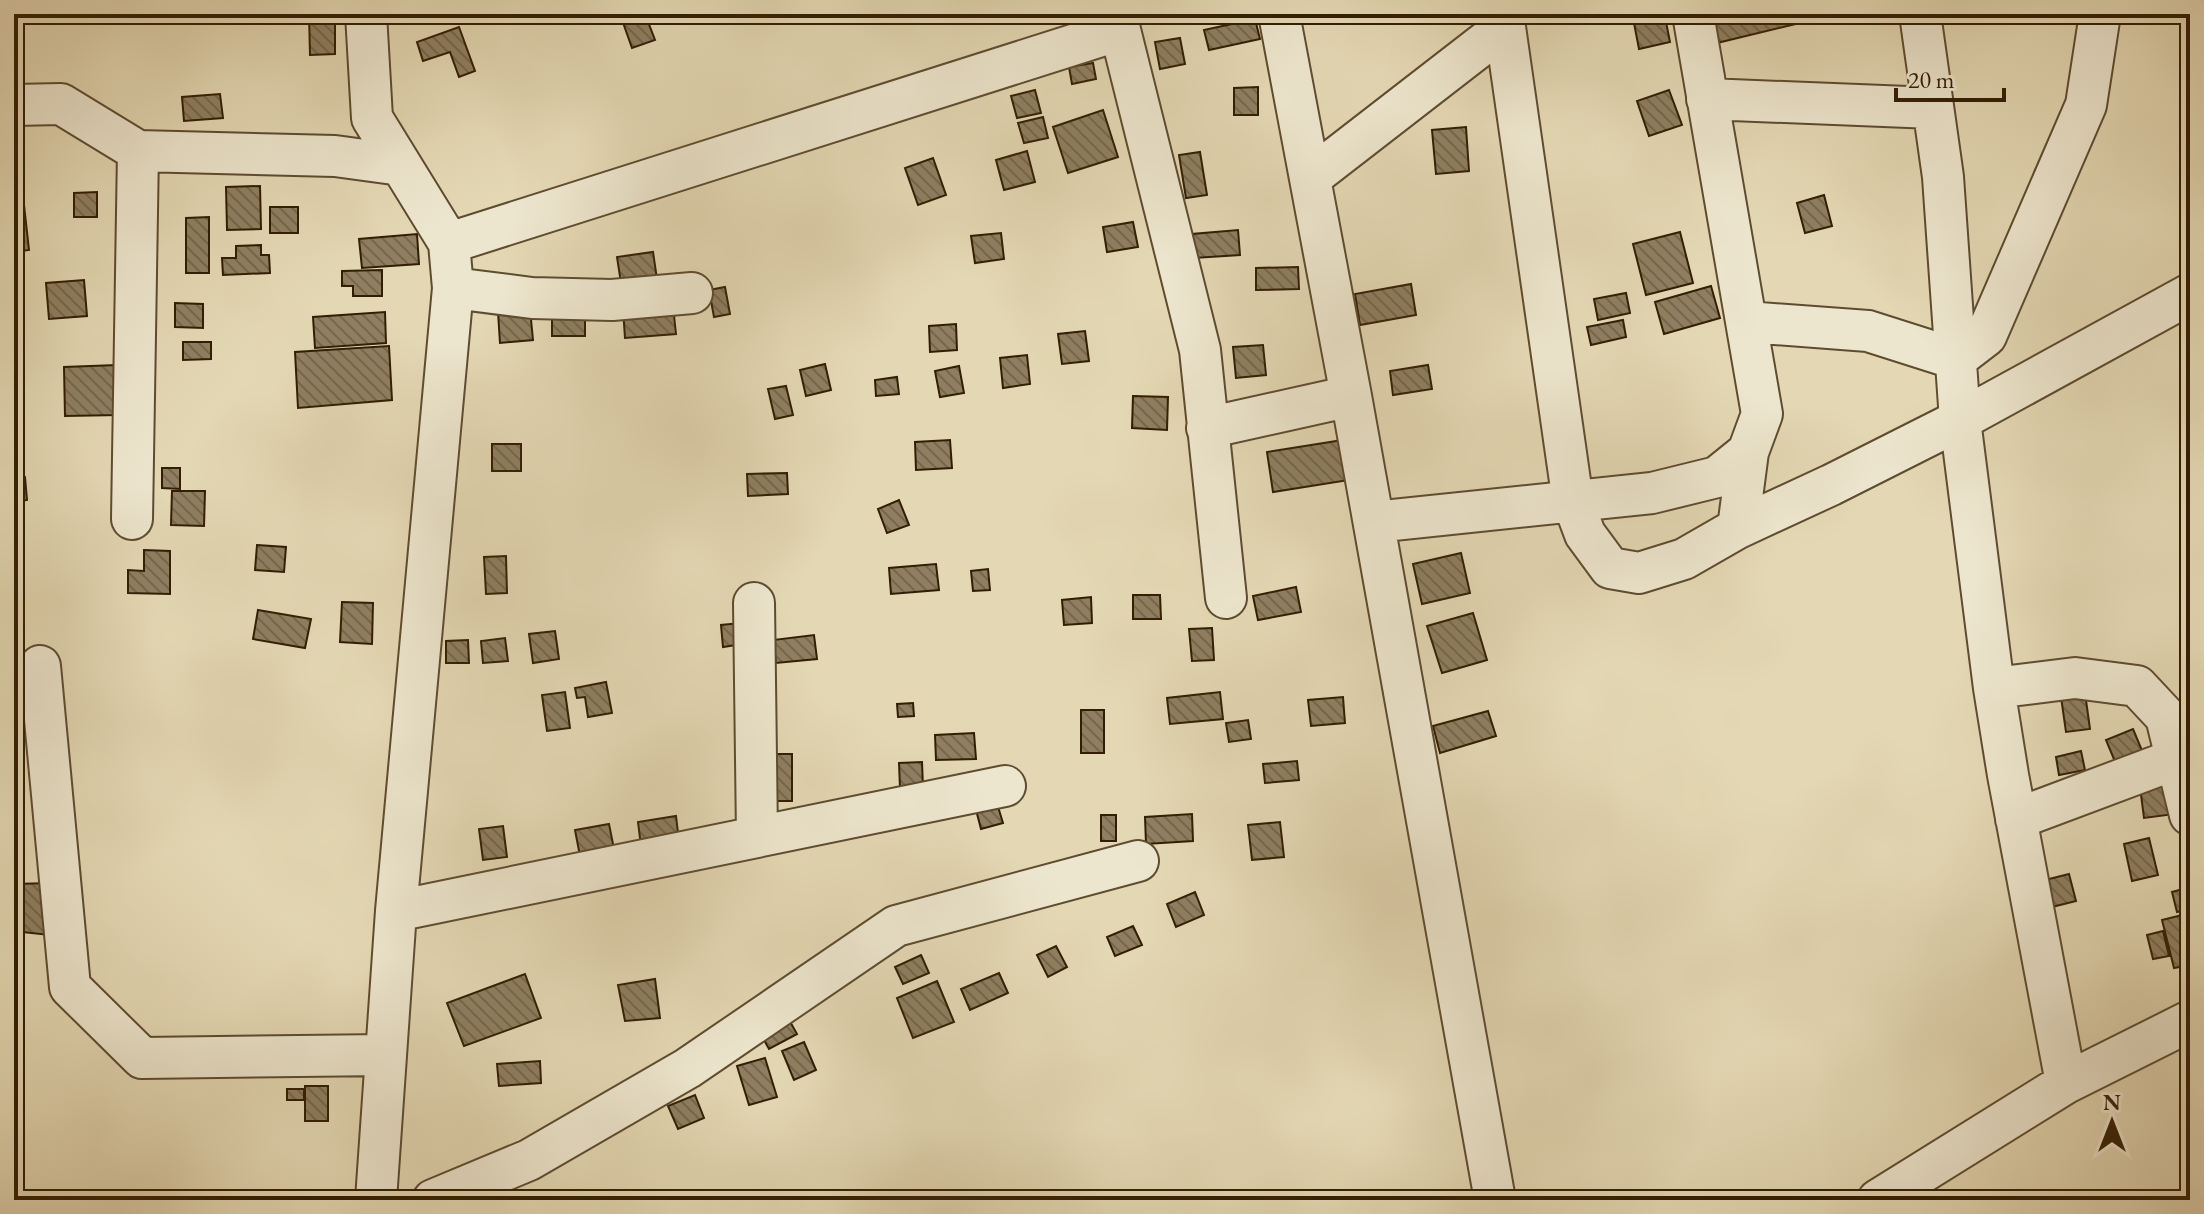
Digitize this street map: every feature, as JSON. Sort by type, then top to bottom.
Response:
[{"type":"street","points":[[366,14],[372,118],[449,243],[453,288],[396,911],[376,1200]]},
{"type":"street","points":[[1279,14],[1374,522],[1495,1200]]},
{"type":"street","points":[[1693,14],[1762,414],[1748,452],[1738,528]]},
{"type":"street","points":[[1920,14],[1943,177],[1960,420],[1994,688],[2066,1083]]},
{"type":"street","points":[[1956,359],[1986,336],[2086,105],[2100,14]]},
{"type":"street","points":[[1310,178],[1505,20]]},
{"type":"street","points":[[1505,20],[1573,502],[1585,534],[1610,568],[1639,573],[1684,559],[1738,528],[1960,420],[2190,294]]},
{"type":"street","points":[[449,243],[1118,22],[1200,350],[1226,598]]},
{"type":"street","points":[[1707,99],[1933,108]]},
{"type":"street","points":[[14,105],[61,104],[138,151],[335,156],[401,165]]},
{"type":"street","points":[[132,519],[138,151]]},
{"type":"street","points":[[453,288],[532,298],[596,300],[692,293]]},
{"type":"street","points":[[1747,322],[1868,331],[1956,359]]},
{"type":"street","points":[[1207,428],[1351,396]]},
{"type":"street","points":[[1374,522],[1652,493],[1717,477],[1748,452]]},
{"type":"street","points":[[754,603],[757,836]]},
{"type":"street","points":[[40,666],[70,987],[142,1058],[386,1055]]},
{"type":"street","points":[[1994,688],[2075,678],[2137,686],[2166,717],[2190,815]]},
{"type":"street","points":[[2016,819],[2176,759]]},
{"type":"street","points":[[396,911],[1005,786]]},
{"type":"street","points":[[433,1200],[529,1160],[688,1068],[896,926],[1138,861]]},
{"type":"street","points":[[1878,1200],[2066,1083],[2190,1021]]},
{"type":"building","points":[[309,14],[335,14],[335,54],[310,55]]},
{"type":"building","points":[[620,14],[645,14],[655,40],[632,48]]},
{"type":"building","points":[[1798,14],[1800,23],[1717,43],[1710,15]]},
{"type":"building","points":[[1665,17],[1670,42],[1639,49],[1634,23]]},
{"type":"building","points":[[1255,19],[1260,39],[1209,50],[1204,30]]},
{"type":"building","points":[[459,27],[475,71],[459,77],[450,52],[423,61],[417,42]]},
{"type":"building","points":[[1180,38],[1185,64],[1160,69],[1155,42]]},
{"type":"building","points":[[1093,63],[1096,79],[1072,84],[1069,67]]},
{"type":"building","points":[[1258,87],[1258,115],[1234,115],[1234,88]]},
{"type":"building","points":[[1035,90],[1041,113],[1017,118],[1011,96]]},
{"type":"building","points":[[1669,90],[1682,125],[1649,136],[1637,101]]},
{"type":"building","points":[[220,94],[223,118],[184,121],[182,97]]},
{"type":"building","points":[[1103,110],[1118,157],[1068,173],[1053,127]]},
{"type":"building","points":[[1043,117],[1048,138],[1024,143],[1018,123]]},
{"type":"building","points":[[1466,127],[1469,171],[1436,174],[1432,130]]},
{"type":"building","points":[[1027,151],[1035,182],[1004,190],[996,160]]},
{"type":"building","points":[[1200,152],[1207,195],[1186,198],[1179,155]]},
{"type":"building","points":[[933,158],[946,195],[918,205],[905,168]]},
{"type":"building","points":[[260,186],[261,229],[227,230],[226,187]]},
{"type":"building","points":[[97,192],[97,217],[74,217],[74,193]]},
{"type":"building","points":[[1824,195],[1832,226],[1805,233],[1797,203]]},
{"type":"building","points":[[23,196],[29,250],[14,252],[14,197]]},
{"type":"building","points":[[270,207],[298,207],[298,233],[270,233]]},
{"type":"building","points":[[209,217],[209,273],[186,273],[186,218]]},
{"type":"building","points":[[1133,222],[1138,247],[1107,252],[1103,227]]},
{"type":"building","points":[[1238,230],[1240,255],[1194,258],[1192,234]]},
{"type":"building","points":[[1680,232],[1693,283],[1646,295],[1633,244]]},
{"type":"building","points":[[1001,233],[1004,259],[975,263],[971,236]]},
{"type":"building","points":[[417,234],[419,264],[362,268],[359,239]]},
{"type":"building","points":[[261,245],[261,255],[269,255],[270,273],[223,275],[222,258],[236,258],[236,246]]},
{"type":"building","points":[[653,252],[657,279],[621,283],[617,257]]},
{"type":"building","points":[[1298,267],[1299,289],[1256,290],[1256,268]]},
{"type":"building","points":[[382,270],[382,296],[353,296],[353,286],[342,286],[342,271]]},
{"type":"building","points":[[84,280],[87,316],[49,319],[46,283]]},
{"type":"building","points":[[1411,284],[1416,315],[1360,325],[1355,294]]},
{"type":"building","points":[[1711,286],[1720,318],[1664,334],[1655,302]]},
{"type":"building","points":[[725,287],[730,314],[714,317],[709,290]]},
{"type":"building","points":[[1626,293],[1630,313],[1598,320],[1594,299]]},
{"type":"building","points":[[175,303],[203,304],[203,328],[175,327]]},
{"type":"building","points":[[673,306],[676,334],[625,338],[623,309]]},
{"type":"building","points":[[530,309],[533,340],[500,343],[498,312]]},
{"type":"building","points":[[385,312],[386,343],[315,348],[313,317]]},
{"type":"building","points":[[585,316],[585,336],[552,336],[552,317]]},
{"type":"building","points":[[1623,320],[1626,337],[1591,345],[1587,327]]},
{"type":"building","points":[[956,324],[957,350],[930,352],[929,326]]},
{"type":"building","points":[[1085,331],[1089,361],[1062,364],[1058,334]]},
{"type":"building","points":[[183,342],[211,342],[211,359],[183,360]]},
{"type":"building","points":[[1263,345],[1266,375],[1236,378],[1233,347]]},
{"type":"building","points":[[389,346],[392,400],[298,408],[295,352]]},
{"type":"building","points":[[1027,355],[1030,384],[1003,388],[1000,358]]},
{"type":"building","points":[[825,364],[831,390],[806,396],[800,370]]},
{"type":"building","points":[[117,365],[119,415],[65,416],[64,367]]},
{"type":"building","points":[[1428,365],[1432,389],[1393,395],[1390,371]]},
{"type":"building","points":[[959,366],[964,393],[940,397],[935,371]]},
{"type":"building","points":[[897,377],[899,394],[876,396],[875,380]]},
{"type":"building","points":[[786,386],[793,415],[775,419],[768,389]]},
{"type":"building","points":[[1133,396],[1168,397],[1167,430],[1132,428]]},
{"type":"building","points":[[950,440],[952,468],[916,470],[915,442]]},
{"type":"building","points":[[1343,440],[1349,480],[1273,492],[1267,452]]},
{"type":"building","points":[[492,444],[521,444],[521,471],[492,471]]},
{"type":"building","points":[[162,468],[180,468],[180,489],[162,488]]},
{"type":"building","points":[[787,473],[788,494],[748,496],[747,474]]},
{"type":"building","points":[[25,477],[27,500],[14,502],[14,478]]},
{"type":"building","points":[[172,491],[205,491],[204,526],[171,525]]},
{"type":"building","points":[[899,500],[909,525],[887,533],[878,509]]},
{"type":"building","points":[[257,545],[286,547],[284,572],[255,570]]},
{"type":"building","points":[[144,550],[170,551],[170,594],[128,593],[128,570],[144,571]]},
{"type":"building","points":[[1461,553],[1470,593],[1422,604],[1413,564]]},
{"type":"building","points":[[506,556],[507,593],[486,594],[484,557]]},
{"type":"building","points":[[936,564],[939,590],[891,594],[889,568]]},
{"type":"building","points":[[988,569],[990,590],[973,591],[971,571]]},
{"type":"building","points":[[1296,587],[1301,612],[1258,620],[1253,596]]},
{"type":"building","points":[[1133,595],[1160,595],[1161,619],[1133,619]]},
{"type":"building","points":[[1091,597],[1092,623],[1064,625],[1062,600]]},
{"type":"building","points":[[342,602],[373,603],[372,644],[340,642]]},
{"type":"building","points":[[258,610],[311,619],[305,648],[253,639]]},
{"type":"building","points":[[1473,613],[1487,660],[1442,673],[1427,626]]},
{"type":"building","points":[[741,623],[743,644],[723,647],[721,625]]},
{"type":"building","points":[[1212,628],[1214,660],[1192,661],[1189,629]]},
{"type":"building","points":[[555,631],[559,659],[533,663],[529,634]]},
{"type":"building","points":[[814,635],[817,659],[776,663],[773,640]]},
{"type":"building","points":[[505,638],[508,661],[483,663],[481,641]]},
{"type":"building","points":[[468,640],[469,663],[446,663],[446,641]]},
{"type":"building","points":[[606,682],[612,713],[588,717],[585,697],[577,698],[575,688]]},
{"type":"building","points":[[565,692],[570,728],[547,731],[542,695]]},
{"type":"building","points":[[1220,692],[1223,719],[1170,724],[1167,698]]},
{"type":"building","points":[[2085,693],[2090,729],[2066,732],[2061,697]]},
{"type":"building","points":[[1343,697],[1345,723],[1311,726],[1308,700]]},
{"type":"building","points":[[913,703],[914,716],[898,717],[897,704]]},
{"type":"building","points":[[1081,710],[1104,710],[1104,753],[1081,753]]},
{"type":"building","points":[[1488,711],[1496,736],[1440,753],[1433,726]]},
{"type":"building","points":[[1248,720],[1251,739],[1229,742],[1226,723]]},
{"type":"building","points":[[2133,729],[2143,753],[2116,764],[2106,740]]},
{"type":"building","points":[[974,733],[976,759],[936,760],[935,735]]},
{"type":"building","points":[[2081,751],[2085,770],[2059,775],[2056,757]]},
{"type":"building","points":[[768,754],[792,754],[792,801],[768,801]]},
{"type":"building","points":[[1297,761],[1299,780],[1265,783],[1263,764]]},
{"type":"building","points":[[922,762],[923,787],[900,788],[899,763]]},
{"type":"building","points":[[2170,775],[2175,814],[2144,818],[2139,779]]},
{"type":"building","points":[[995,797],[1003,823],[981,829],[974,802]]},
{"type":"building","points":[[1192,814],[1193,841],[1146,844],[1145,817]]},
{"type":"building","points":[[1101,815],[1116,815],[1116,841],[1101,841]]},
{"type":"building","points":[[676,816],[679,841],[641,846],[638,822]]},
{"type":"building","points":[[1280,822],[1284,857],[1252,860],[1248,825]]},
{"type":"building","points":[[609,824],[614,849],[580,856],[575,830]]},
{"type":"building","points":[[503,826],[507,857],[483,860],[479,829]]},
{"type":"building","points":[[2149,838],[2158,875],[2132,881],[2124,844]]},
{"type":"building","points":[[2069,874],[2076,901],[2052,907],[2045,880]]},
{"type":"building","points":[[51,883],[49,935],[14,931],[14,884]]},
{"type":"building","points":[[2190,887],[2190,909],[2177,912],[2172,892]]},
{"type":"building","points":[[1195,892],[1204,915],[1176,927],[1167,904]]},
{"type":"building","points":[[2190,913],[2190,965],[2174,968],[2162,920]]},
{"type":"building","points":[[1133,926],[1142,945],[1115,956],[1107,937]]},
{"type":"building","points":[[2163,931],[2169,956],[2153,959],[2147,935]]},
{"type":"building","points":[[1056,946],[1067,967],[1048,977],[1037,955]]},
{"type":"building","points":[[921,955],[929,973],[903,984],[895,967]]},
{"type":"building","points":[[999,973],[1008,993],[970,1010],[961,989]]},
{"type":"building","points":[[525,974],[541,1018],[464,1046],[447,1003]]},
{"type":"building","points":[[655,979],[660,1018],[625,1021],[618,985]]},
{"type":"building","points":[[937,981],[954,1022],[913,1038],[897,998]]},
{"type":"building","points":[[788,1018],[797,1034],[769,1049],[760,1033]]},
{"type":"building","points":[[804,1042],[816,1070],[794,1080],[782,1051]]},
{"type":"building","points":[[765,1058],[777,1097],[749,1105],[737,1066]]},
{"type":"building","points":[[540,1061],[541,1083],[499,1086],[497,1064]]},
{"type":"building","points":[[305,1086],[328,1086],[328,1121],[305,1121]]},
{"type":"building","points":[[287,1089],[304,1089],[304,1100],[287,1100]]},
{"type":"building","points":[[695,1095],[704,1118],[678,1129],[668,1106]]}]
